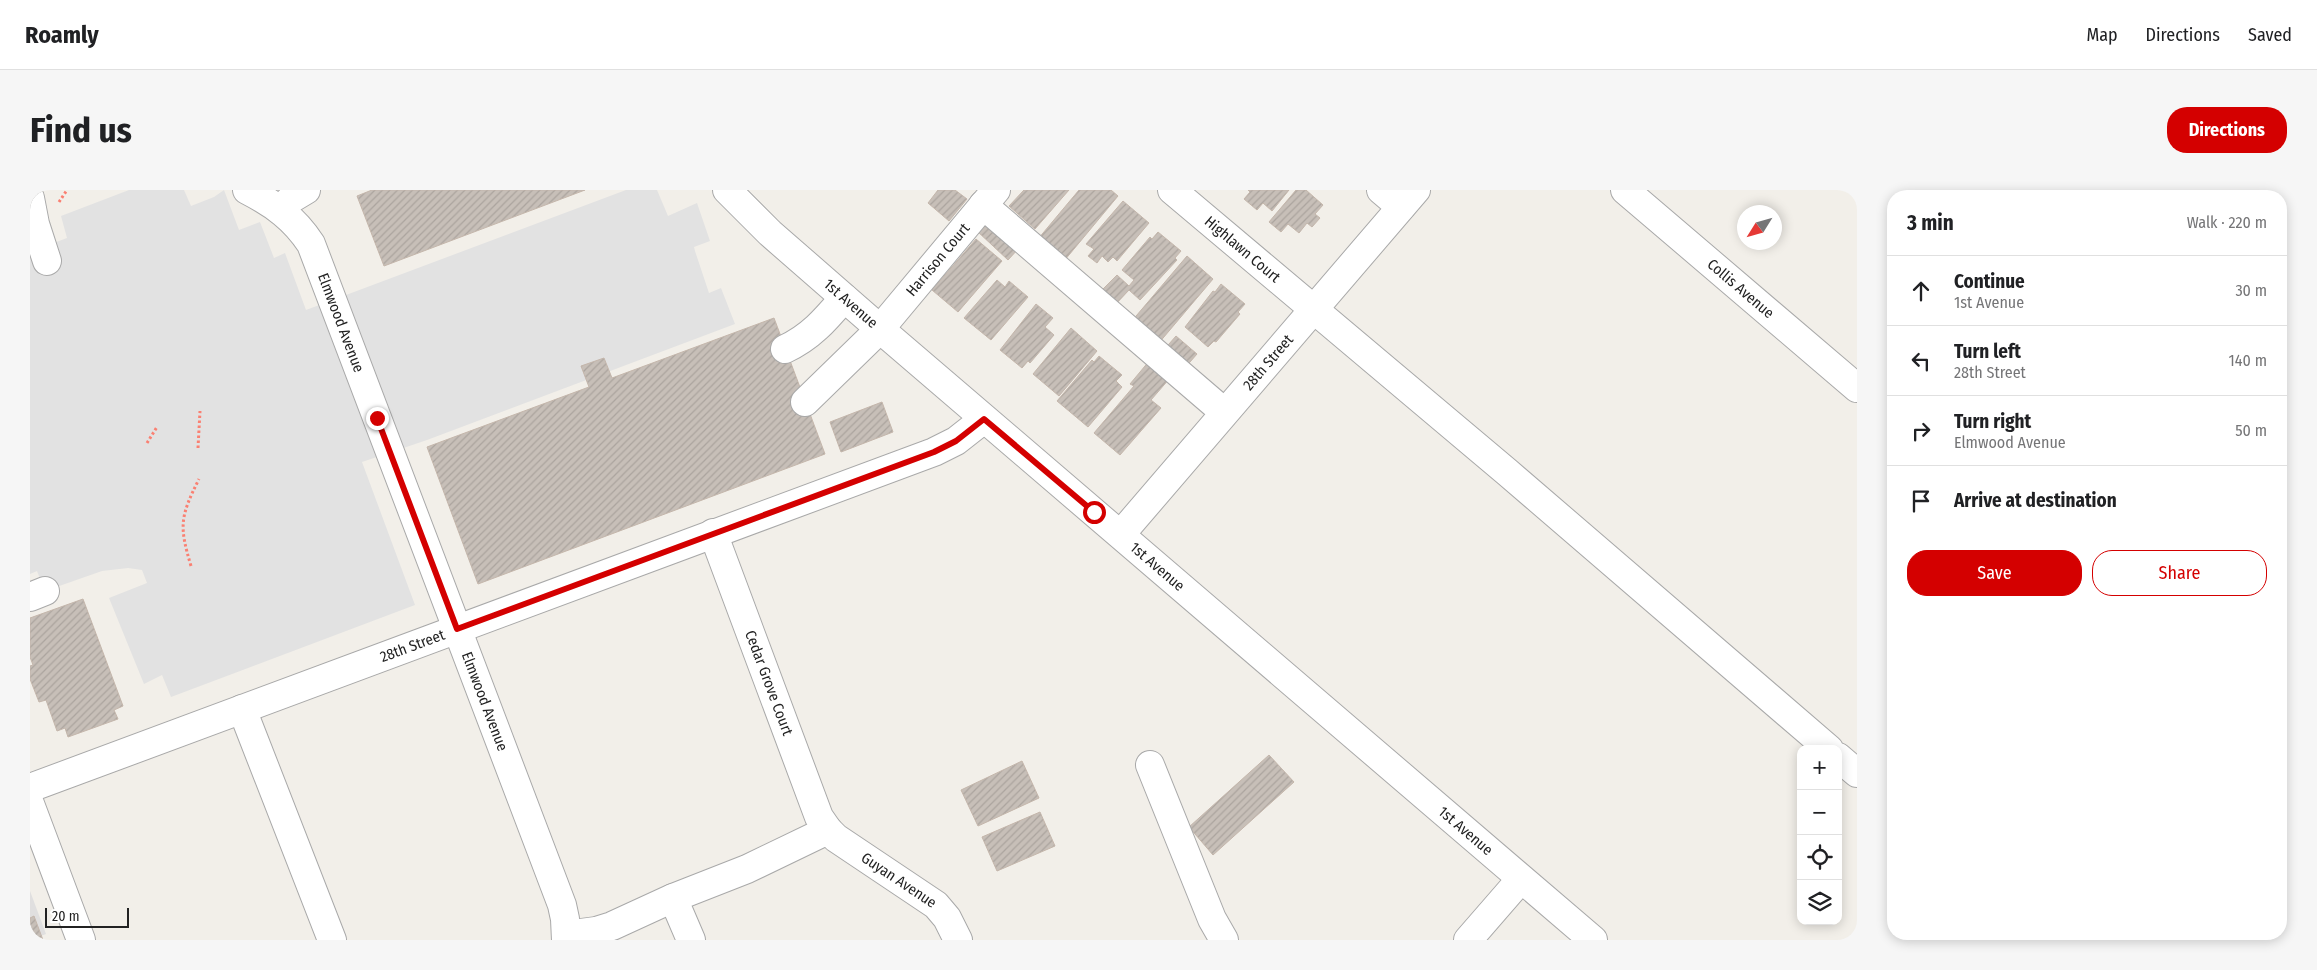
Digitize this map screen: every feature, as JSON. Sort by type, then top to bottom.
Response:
[{"type":"street","name":"Elmwood Avenue","points":[[247,190],[281,209],[300,227],[311,244],[562,905],[566,938]]},
{"type":"street","points":[[281,209],[306,190]]},
{"type":"street","name":"Highlawn Court","points":[[1172,190],[1507,472],[1824,745]]},
{"type":"street","name":"Collis Avenue","points":[[1624,190],[1857,388]]},
{"type":"street","name":"1st Avenue","points":[[743,196],[844,298],[880,330],[1121,534],[1593,940]]},
{"type":"street","name":"28th Street","points":[[1121,534],[1313,309],[1399,196]]},
{"type":"street","points":[[30,198],[35,224],[47,261]]},
{"type":"street","points":[[989,198],[1224,412]]},
{"type":"street","name":"Harrison Court","points":[[805,402],[880,330],[989,198]]},
{"type":"street","points":[[785,349],[802,341],[815,331],[844,298]]},
{"type":"street","name":"28th Street","points":[[30,788],[934,452],[956,441],[984,419]]},
{"type":"street","name":"Cedar Grove Court","points":[[713,533],[812,802],[828,830]]},
{"type":"street","points":[[242,709],[332,940]]},
{"type":"street","points":[[1842,760],[1857,773]]},
{"type":"street","points":[[1150,766],[1212,918],[1224,940]]},
{"type":"street","points":[[30,804],[81,940]]},
{"type":"street","points":[[566,938],[612,926],[673,898],[747,869],[828,830]]},
{"type":"street","name":"Guyan Avenue","points":[[828,830],[936,905],[947,918],[958,940]]},
{"type":"street","points":[[1468,940],[1522,879]]},
{"type":"street","points":[[673,898],[691,940]]},
{"type":"path","points":[[60,204],[60,200],[67,190]]},
{"type":"path","points":[[198,448],[200,410]]},
{"type":"path","points":[[147,444],[157,427]]},
{"type":"path","points":[[191,566],[182,524],[189,500],[199,479]]},
{"type":"shaded area","points":[[129,190],[184,190],[191,206],[214,197],[224,190],[239,230],[260,222],[274,258],[285,253],[306,310],[626,190],[657,190],[668,216],[697,203],[710,241],[694,247],[695,251],[709,293],[721,288],[735,324],[427,440],[362,462],[415,605],[171,697],[162,675],[144,684],[109,598],[147,583],[142,570],[128,568],[102,571],[45,591],[37,571],[30,574],[30,252],[67,238],[61,216]]},
{"type":"shaded area","points":[[30,891],[46,934],[30,940]]},
{"type":"building","points":[[372,190],[585,190],[384,266],[357,196]]},
{"type":"building","points":[[938,190],[955,190],[967,199],[949,221],[928,203]]},
{"type":"building","points":[[1024,190],[1069,190],[1035,229],[1009,206]]},
{"type":"building","points":[[1079,190],[1111,190],[1118,196],[1064,261],[1038,239]]},
{"type":"building","points":[[1248,190],[1289,190],[1272,211],[1263,203],[1257,210],[1244,199],[1250,192]]},
{"type":"building","points":[[1296,190],[1306,190],[1323,205],[1315,214],[1320,218],[1312,227],[1307,223],[1299,233],[1288,224],[1281,232],[1269,222]]},
{"type":"building","points":[[1123,201],[1149,223],[1117,261],[1113,257],[1108,262],[1102,256],[1097,263],[1088,256],[1094,249],[1086,244]]},
{"type":"building","points":[[988,219],[1019,248],[1008,260],[977,231]]},
{"type":"building","points":[[1158,232],[1181,251],[1175,258],[1177,260],[1140,300],[1129,290],[1114,306],[1099,293],[1117,275],[1129,286],[1134,280],[1122,270],[1150,237],[1152,239]]},
{"type":"building","points":[[976,239],[1002,261],[958,312],[932,290]]},
{"type":"building","points":[[1187,256],[1213,279],[1158,344],[1131,322]]},
{"type":"building","points":[[997,280],[1005,287],[1009,281],[1028,297],[991,340],[964,318]]},
{"type":"building","points":[[1221,284],[1245,304],[1238,312],[1240,314],[1216,342],[1214,341],[1208,347],[1185,327],[1213,291],[1215,292]]},
{"type":"building","points":[[1036,304],[1053,318],[1045,327],[1054,335],[1030,363],[1028,361],[1022,368],[1000,350]]},
{"type":"building","points":[[774,318],[825,454],[478,584],[427,447],[589,387],[581,366],[604,358],[612,378]]},
{"type":"building","points":[[1071,328],[1097,351],[1059,396],[1033,374]]},
{"type":"building","points":[[1176,336],[1197,354],[1183,370],[1162,352]]},
{"type":"building","points":[[1099,356],[1122,375],[1116,381],[1122,387],[1088,427],[1057,401],[1092,360],[1094,362]]},
{"type":"building","points":[[1150,360],[1170,378],[1151,400],[1161,408],[1120,455],[1094,433],[1134,386],[1130,384]]},
{"type":"building","points":[[882,402],[893,432],[841,452],[830,422]]},
{"type":"building","points":[[83,599],[123,706],[114,710],[118,719],[68,737],[65,728],[57,731],[46,700],[39,702],[30,679],[30,666],[33,665],[30,657],[30,618]]},
{"type":"building","points":[[1269,755],[1294,782],[1213,855],[1189,827]]},
{"type":"building","points":[[1022,761],[1039,798],[978,826],[961,790]]},
{"type":"building","points":[[1040,812],[1055,846],[997,871],[982,837]]},
{"type":"building","points":[[34,916],[43,940],[30,940],[30,918]]},
{"type":"route","points":[[377,418],[457,629],[934,452],[956,441],[984,419],[1094,512]]}]
